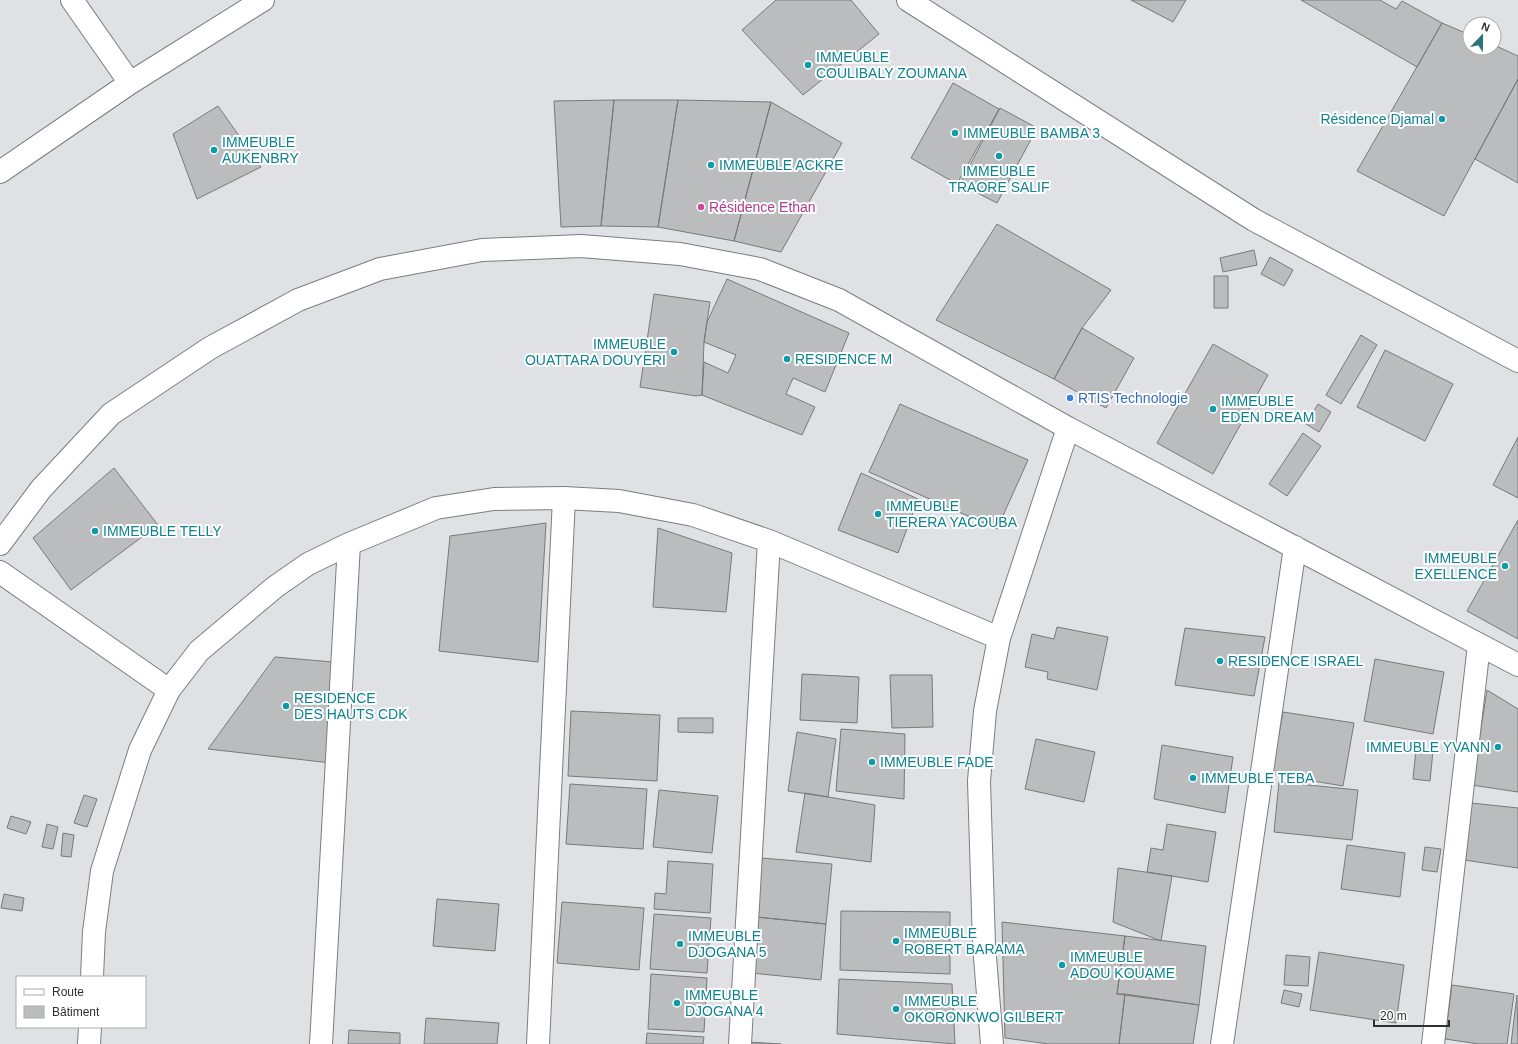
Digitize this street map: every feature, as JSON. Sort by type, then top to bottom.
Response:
[{"type":"street","points":[[72,0],[130,83]]},
{"type":"street","points":[[0,172],[130,83],[263,0]]},
{"type":"street","points":[[908,0],[1254,220],[1518,361]]},
{"type":"street","points":[[0,544],[41,490],[110,414],[210,348],[298,300],[380,269],[482,250],[581,246],[680,254],[760,269],[839,300],[1068,428],[1518,665]]},
{"type":"street","points":[[992,1044],[984,945],[979,781],[985,711],[999,638],[1068,428]]},
{"type":"street","points":[[92,976],[94,932],[102,871],[140,750],[169,690],[199,651],[275,587],[308,564],[349,544],[436,508],[494,498],[564,498],[619,501],[694,515],[769,541],[999,638]]},
{"type":"street","points":[[538,1044],[564,498]]},
{"type":"street","points":[[740,1044],[769,541]]},
{"type":"street","points":[[321,1044],[349,544]]},
{"type":"street","points":[[1222,1044],[1295,547]]},
{"type":"street","points":[[0,572],[169,690]]},
{"type":"street","points":[[1433,1044],[1479,644]]},
{"type":"street","points":[[89,1044],[90,1028]]},
{"type":"building","name":"IMMEUBLE COULIBALY ZOUMANA","points":[[776,0],[851,0],[879,34],[803,95],[742,30]]},
{"type":"building","points":[[1131,0],[1186,0],[1173,22]]},
{"type":"building","points":[[1301,0],[1380,0],[1396,9],[1402,1],[1442,23],[1417,67]]},
{"type":"building","name":"Résidence Djamal","points":[[1442,23],[1462,32],[1462,56],[1502,56],[1502,49],[1518,56],[1518,79],[1444,216],[1357,171]]},
{"type":"building","points":[[1518,79],[1518,183],[1475,159]]},
{"type":"building","name":"IMMEUBLE BAMBA 3","points":[[953,83],[999,109],[957,184],[911,158]]},
{"type":"building","points":[[614,100],[601,226],[561,227],[554,101]]},
{"type":"building","points":[[614,100],[678,100],[658,227],[601,226]]},
{"type":"building","name":"IMMEUBLE ACKRE","points":[[678,100],[771,102],[734,241],[658,227]]},
{"type":"building","points":[[771,102],[842,143],[781,252],[734,241]]},
{"type":"building","name":"IMMEUBLE AUKENBRY","points":[[218,106],[261,167],[197,199],[173,134]]},
{"type":"building","name":"IMMEUBLE TRAORE SALIF","points":[[1000,108],[1037,128],[997,203],[960,184]]},
{"type":"building","points":[[997,224],[1111,290],[1082,328],[1054,379],[936,320]]},
{"type":"building","points":[[1254,250],[1257,265],[1223,272],[1220,258]]},
{"type":"building","points":[[1270,257],[1293,270],[1284,286],[1261,274]]},
{"type":"building","points":[[1214,276],[1228,276],[1228,308],[1214,308]]},
{"type":"building","name":"RESIDENCE M","points":[[727,279],[849,333],[825,392],[793,378],[786,394],[815,407],[802,435],[702,395],[704,362],[728,373],[736,355],[704,342],[707,322]]},
{"type":"building","name":"IMMEUBLE OUATTARA DOUYERI","points":[[654,294],[710,302],[704,342],[702,395],[696,396],[640,387]]},
{"type":"building","points":[[1082,328],[1134,358],[1106,408],[1054,379]]},
{"type":"building","points":[[1361,335],[1377,345],[1341,404],[1326,395]]},
{"type":"building","name":"IMMEUBLE EDEN DREAM","points":[[1213,344],[1268,375],[1213,474],[1157,443]]},
{"type":"building","points":[[1385,350],[1453,384],[1425,441],[1357,407]]},
{"type":"building","points":[[900,404],[1028,460],[997,529],[869,472]]},
{"type":"building","points":[[1318,404],[1331,412],[1319,432],[1306,424]]},
{"type":"building","points":[[1303,433],[1321,446],[1287,496],[1269,484]]},
{"type":"building","points":[[1518,437],[1518,498],[1493,485]]},
{"type":"building","name":"IMMEUBLE TELLY","points":[[114,468],[158,525],[71,590],[33,538]]},
{"type":"building","name":"IMMEUBLE TIERERA YACOUBA","points":[[861,473],[918,499],[898,553],[838,530]]},
{"type":"building","name":"IMMEUBLE EXELLENCE","points":[[1518,520],[1518,639],[1467,611]]},
{"type":"building","points":[[546,523],[538,662],[439,651],[450,536]]},
{"type":"building","points":[[658,528],[732,553],[726,612],[653,607]]},
{"type":"building","points":[[1057,627],[1108,637],[1097,690],[1047,679],[1048,672],[1025,667],[1032,634],[1054,639]]},
{"type":"building","name":"RESIDENCE ISRAEL","points":[[1185,628],[1265,637],[1254,696],[1175,685]]},
{"type":"building","name":"RESIDENCE DES HAUTS CDK","points":[[275,657],[333,662],[331,763],[208,749]]},
{"type":"building","points":[[1375,659],[1444,672],[1433,734],[1364,721]]},
{"type":"building","points":[[802,674],[859,677],[857,723],[800,720]]},
{"type":"building","points":[[890,675],[932,675],[933,727],[892,728]]},
{"type":"building","name":"IMMEUBLE YVANN","points":[[1487,690],[1518,709],[1518,792],[1472,785]]},
{"type":"building","points":[[571,711],[660,715],[657,781],[568,776]]},
{"type":"building","points":[[1283,712],[1354,723],[1343,786],[1272,774]]},
{"type":"building","points":[[678,718],[713,718],[713,733],[678,732]]},
{"type":"building","name":"IMMEUBLE FADE","points":[[841,729],[905,734],[904,799],[836,791]]},
{"type":"building","points":[[797,732],[836,739],[828,797],[788,791]]},
{"type":"building","points":[[1036,739],[1095,752],[1084,802],[1025,789]]},
{"type":"building","name":"IMMEUBLE TEBA","points":[[1162,745],[1233,757],[1225,813],[1154,799]]},
{"type":"building","points":[[1416,749],[1433,751],[1430,781],[1413,779]]},
{"type":"building","points":[[1279,782],[1358,790],[1352,840],[1274,832]]},
{"type":"building","points":[[570,784],[647,789],[643,849],[566,844]]},
{"type":"building","points":[[659,790],[718,796],[712,853],[653,847]]},
{"type":"building","points":[[805,793],[875,805],[871,862],[796,852]]},
{"type":"building","points":[[84,795],[97,799],[87,827],[74,823]]},
{"type":"building","points":[[1471,803],[1518,808],[1518,868],[1464,860]]},
{"type":"building","points":[[11,816],[31,822],[26,834],[7,828]]},
{"type":"building","points":[[47,824],[58,827],[53,849],[42,847]]},
{"type":"building","points":[[1167,824],[1216,832],[1208,882],[1147,872],[1151,848],[1163,850]]},
{"type":"building","points":[[63,833],[74,835],[71,857],[61,856]]},
{"type":"building","points":[[1347,845],[1405,853],[1400,897],[1341,889]]},
{"type":"building","points":[[1425,847],[1441,849],[1437,872],[1422,870]]},
{"type":"building","points":[[762,858],[832,864],[826,924],[756,917]]},
{"type":"building","points":[[668,861],[713,864],[710,913],[654,909],[655,893],[666,894]]},
{"type":"building","points":[[1118,868],[1172,876],[1161,941],[1113,922]]},
{"type":"building","points":[[4,894],[24,898],[22,911],[1,908]]},
{"type":"building","points":[[437,899],[499,904],[495,951],[433,946]]},
{"type":"building","points":[[562,902],[644,908],[639,970],[557,963]]},
{"type":"building","name":"IMMEUBLE ROBERT BARAMA","points":[[841,911],[950,912],[950,974],[840,970]]},
{"type":"building","name":"IMMEUBLE DJOGANA 5","points":[[654,914],[711,918],[707,973],[650,969]]},
{"type":"building","points":[[756,917],[826,924],[821,980],[751,973]]},
{"type":"building","name":"IMMEUBLE ADOU KOUAME","points":[[1002,922],[1125,936],[1117,994],[1125,994],[1119,1044],[1049,1044],[1005,1038]]},
{"type":"building","points":[[1125,936],[1206,946],[1199,1005],[1117,994]]},
{"type":"building","points":[[1319,952],[1404,965],[1396,1023],[1310,1010]]},
{"type":"building","points":[[1286,955],[1310,957],[1308,986],[1284,985]]},
{"type":"building","name":"IMMEUBLE DJOGANA 4","points":[[651,974],[707,978],[704,1032],[648,1029]]},
{"type":"building","name":"IMMEUBLE OKORONKWO GILBERT","points":[[839,979],[952,984],[955,1044],[837,1034]]},
{"type":"building","points":[[1452,985],[1514,994],[1507,1044],[1479,1044],[1445,1039]]},
{"type":"building","points":[[1284,990],[1302,994],[1299,1007],[1281,1003]]},
{"type":"building","points":[[1125,994],[1199,1005],[1193,1044],[1119,1044]]},
{"type":"building","points":[[1517,995],[1518,1044],[1511,1044]]},
{"type":"building","points":[[426,1018],[499,1023],[497,1044],[424,1044]]},
{"type":"building","points":[[349,1030],[400,1033],[400,1044],[348,1044]]},
{"type":"building","points":[[647,1033],[704,1037],[703,1044],[646,1044]]},
{"type":"building","points":[[749,1042],[781,1044],[749,1044]]},
{"type":"place","name":"IMMEUBLE COULIBALY ZOUMANA","points":[[808,65]]},
{"type":"place","name":"Résidence Djamal","points":[[1442,119]]},
{"type":"place","name":"IMMEUBLE BAMBA 3","points":[[955,133]]},
{"type":"place","name":"IMMEUBLE AUKENBRY","points":[[214,150]]},
{"type":"place","name":"IMMEUBLE TRAORE SALIF","points":[[999,156]]},
{"type":"place","name":"IMMEUBLE ACKRE","points":[[711,165]]},
{"type":"place","name":"Résidence Ethan","points":[[701,207]]},
{"type":"place","name":"IMMEUBLE OUATTARA DOUYERI","points":[[674,352]]},
{"type":"place","name":"RESIDENCE M","points":[[787,359]]},
{"type":"place","name":"RTIS Technologie","points":[[1070,398]]},
{"type":"place","name":"IMMEUBLE EDEN DREAM","points":[[1213,409]]},
{"type":"place","name":"IMMEUBLE TIERERA YACOUBA","points":[[878,514]]},
{"type":"place","name":"IMMEUBLE TELLY","points":[[95,531]]},
{"type":"place","name":"IMMEUBLE EXELLENCE","points":[[1505,566]]},
{"type":"place","name":"RESIDENCE ISRAEL","points":[[1220,661]]},
{"type":"place","name":"RESIDENCE DES HAUTS CDK","points":[[286,706]]},
{"type":"place","name":"IMMEUBLE YVANN","points":[[1498,747]]},
{"type":"place","name":"IMMEUBLE FADE","points":[[872,762]]},
{"type":"place","name":"IMMEUBLE TEBA","points":[[1193,778]]},
{"type":"place","name":"IMMEUBLE ROBERT BARAMA","points":[[896,941]]},
{"type":"place","name":"IMMEUBLE DJOGANA 5","points":[[680,944]]},
{"type":"place","name":"IMMEUBLE ADOU KOUAME","points":[[1062,965]]},
{"type":"place","name":"IMMEUBLE DJOGANA 4","points":[[677,1003]]},
{"type":"place","name":"IMMEUBLE OKORONKWO GILBERT","points":[[896,1009]]}]
